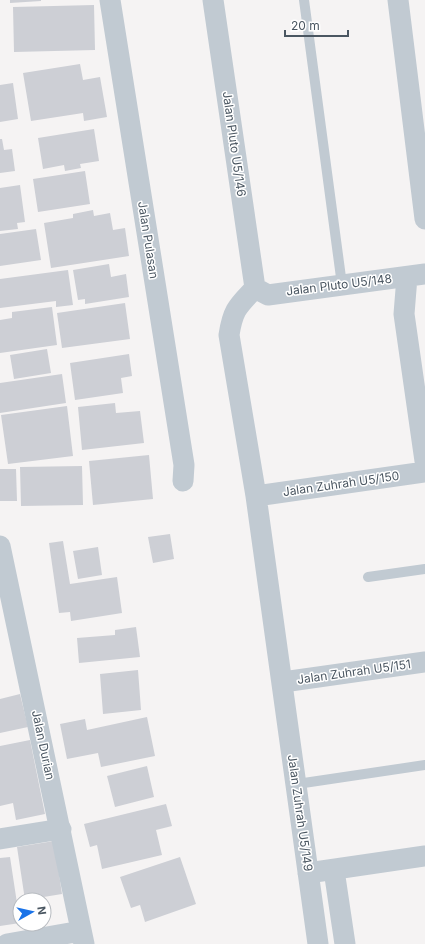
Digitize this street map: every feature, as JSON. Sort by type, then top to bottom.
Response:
[{"type":"street","name":"Jalan Pulasan","points":[[110,0],[184,465],[183,481]]},
{"type":"street","name":"Jalan Pluto U5/146","points":[[213,0],[255,288]]},
{"type":"street","points":[[398,0],[425,220]]},
{"type":"street","name":"Jalan Pluto U5/148","points":[[255,288],[268,295],[416,275]]},
{"type":"street","points":[[416,275],[404,314],[419,377],[425,461]]},
{"type":"street","name":"Jalan Zuhrah U5/149","points":[[255,288],[237,307],[232,318],[229,335],[256,496],[283,682],[318,944]]},
{"type":"street","name":"Jalan Zuhrah U5/150","points":[[256,496],[425,472]]},
{"type":"street","name":"Jalan Durian","points":[[0,546],[83,937]]},
{"type":"street","name":"Jalan Zuhrah U5/151","points":[[283,682],[425,662]]},
{"type":"street","points":[[0,839],[61,829]]},
{"type":"street","points":[[308,873],[425,856]]},
{"type":"street","points":[[334,870],[345,944]]},
{"type":"street","points":[[6,944],[83,937]]},
{"type":"lane","points":[[304,0],[342,285]]},
{"type":"lane","points":[[368,577],[425,569]]},
{"type":"lane","points":[[296,784],[425,765]]},
{"type":"building","points":[[10,0],[41,0],[41,1],[10,3]]},
{"type":"building","points":[[94,5],[95,50],[14,52],[13,7]]},
{"type":"building","points":[[80,64],[83,80],[100,77],[107,117],[84,121],[83,113],[31,121],[23,73]]},
{"type":"building","points":[[13,83],[18,119],[0,122],[0,85]]},
{"type":"building","points":[[94,129],[99,161],[80,164],[81,168],[65,171],[64,165],[43,169],[38,138]]},
{"type":"building","points":[[0,139],[2,139],[4,150],[12,149],[15,171],[0,173]]},
{"type":"building","points":[[85,171],[90,204],[38,212],[33,179]]},
{"type":"building","points":[[20,185],[25,222],[17,223],[18,229],[0,231],[0,188]]},
{"type":"building","points":[[93,210],[94,216],[110,213],[113,230],[125,228],[129,256],[51,268],[44,223],[73,218],[73,214]]},
{"type":"building","points":[[36,229],[41,260],[0,266],[0,234]]},
{"type":"building","points":[[109,264],[111,277],[126,274],[129,297],[85,304],[85,299],[78,300],[73,270]]},
{"type":"building","points":[[68,270],[73,305],[56,307],[56,301],[0,308],[0,279]]},
{"type":"building","points":[[125,303],[130,339],[62,348],[57,313]]},
{"type":"building","points":[[52,307],[57,345],[0,353],[0,320],[12,318],[12,312]]},
{"type":"building","points":[[47,349],[51,373],[14,379],[10,355]]},
{"type":"building","points":[[129,354],[132,376],[121,378],[123,393],[75,400],[70,363]]},
{"type":"building","points":[[62,374],[66,403],[0,413],[0,383]]},
{"type":"building","points":[[115,403],[116,413],[140,411],[144,443],[82,450],[78,407]]},
{"type":"building","points":[[67,406],[73,456],[8,464],[1,415]]},
{"type":"building","points":[[149,455],[153,499],[93,505],[89,461]]},
{"type":"building","points":[[82,466],[83,505],[21,506],[20,467]]},
{"type":"building","points":[[0,469],[16,469],[17,501],[0,501]]},
{"type":"building","points":[[170,534],[174,559],[153,563],[148,537]]},
{"type":"building","points":[[63,541],[70,584],[117,577],[122,613],[71,621],[70,612],[59,613],[49,543]]},
{"type":"building","points":[[98,547],[102,575],[78,579],[73,551]]},
{"type":"building","points":[[136,627],[140,657],[79,663],[77,638],[115,635],[115,630]]},
{"type":"building","points":[[138,670],[141,710],[103,714],[100,674]]},
{"type":"building","points":[[20,694],[28,727],[0,733],[0,699]]},
{"type":"building","points":[[147,717],[155,756],[101,767],[98,753],[67,759],[60,724],[85,719],[87,730]]},
{"type":"building","points":[[30,740],[45,814],[16,820],[13,803],[0,806],[0,746]]},
{"type":"building","points":[[147,766],[154,797],[115,807],[107,776]]},
{"type":"building","points":[[166,804],[172,826],[156,830],[162,855],[102,869],[97,845],[90,847],[84,824]]},
{"type":"building","points":[[54,841],[62,894],[52,896],[52,892],[24,892],[17,847]]},
{"type":"building","points":[[10,857],[15,892],[12,892],[12,924],[0,926],[0,858]]},
{"type":"building","points":[[180,857],[196,904],[145,922],[140,905],[131,908],[120,877]]}]
